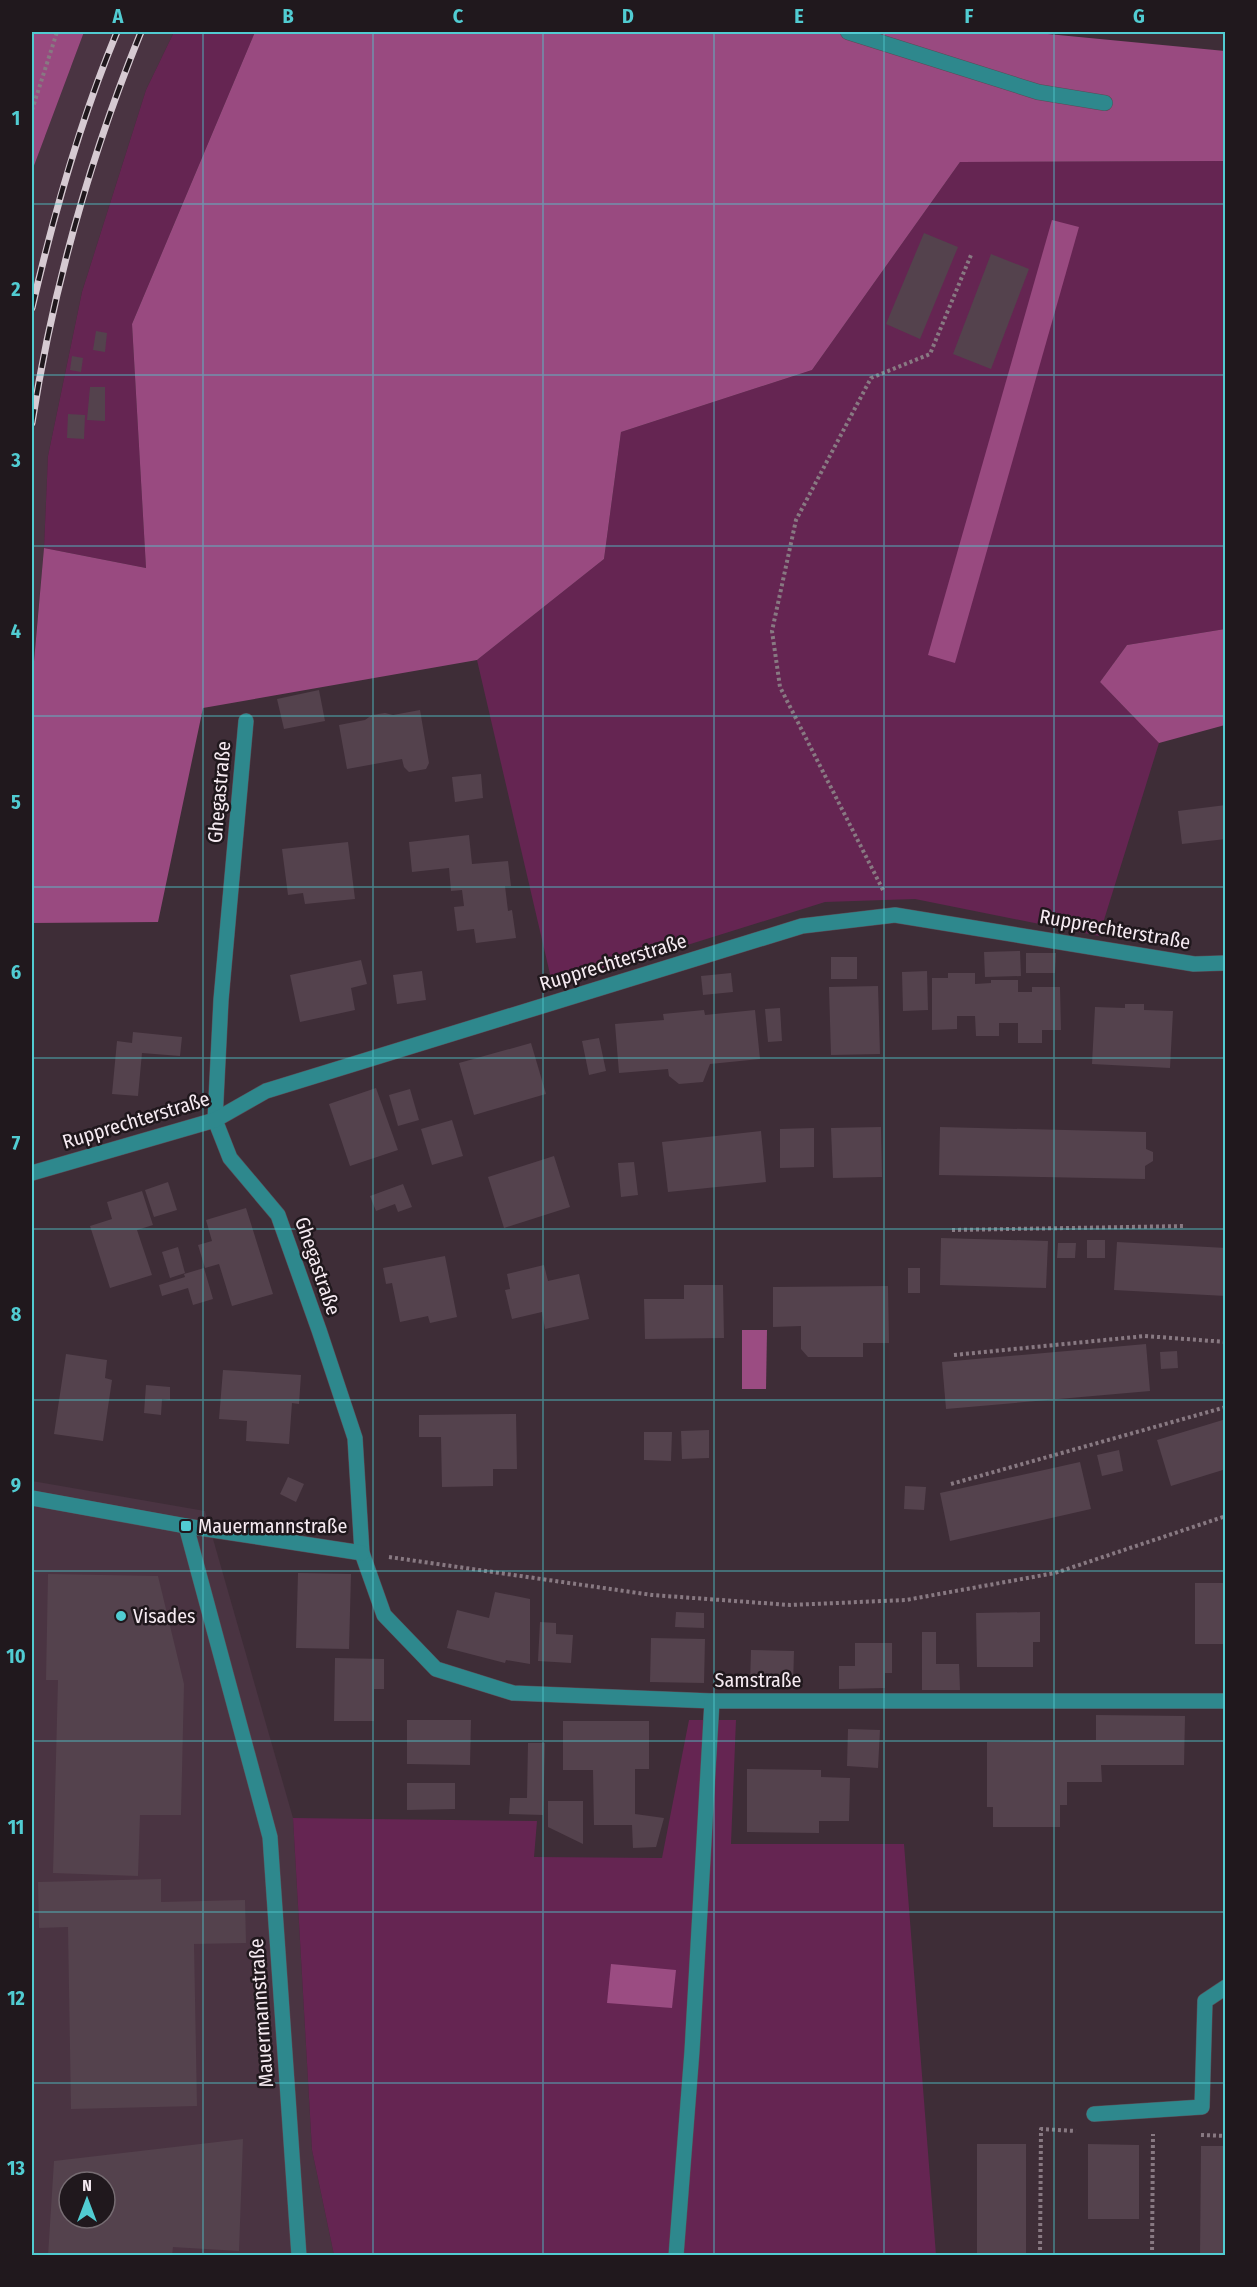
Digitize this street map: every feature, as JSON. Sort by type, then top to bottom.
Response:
[{"type":"street","points":[[848,32],[1038,92],[1105,104]]},
{"type":"street","name":"Ghegastraße","points":[[246,721],[220,1000],[215,1120],[230,1158],[278,1215],[322,1341],[355,1438],[362,1552]]},
{"type":"street","name":"Rupprechterstraße","points":[[32,1173],[215,1120],[266,1091],[802,926],[895,915],[1194,964],[1226,963]]},
{"type":"street","points":[[32,1498],[186,1526],[362,1552]]},
{"type":"street","name":"Mauermannstraße","points":[[186,1526],[270,1837],[299,2256]]},
{"type":"street","name":"Samstraße","points":[[362,1552],[384,1615],[436,1669],[513,1694],[712,1701],[1226,1701]]},
{"type":"street","points":[[676,2256],[695,2006],[712,1701]]},
{"type":"street","points":[[1094,2114],[1202,2107],[1206,2001],[1226,1987]]},
{"type":"path","points":[[32,110],[57,32]]},
{"type":"path","points":[[895,915],[780,687],[772,631],[796,520],[871,378],[930,354],[971,255]]},
{"type":"path","points":[[952,1230],[1186,1226]]},
{"type":"path","points":[[954,1355],[1145,1336],[1226,1342]]},
{"type":"path","points":[[951,1484],[1226,1407]]},
{"type":"path","points":[[362,1552],[652,1595],[790,1605],[906,1600],[1055,1573],[1226,1516]]},
{"type":"path","points":[[1040,2256],[1041,2129],[1086,2131]]},
{"type":"path","points":[[1142,2133],[1162,2134]]},
{"type":"path","points":[[1152,2256],[1153,2133]]},
{"type":"path","points":[[1191,2135],[1226,2136]]},
{"type":"shaded area","points":[[32,32],[84,32],[32,171]]},
{"type":"shaded area","points":[[84,32],[174,32],[146,90],[82,292],[48,456],[44,548],[32,684],[32,171]]},
{"type":"shaded area","points":[[174,32],[255,32],[132,324],[146,568],[44,548],[48,456],[82,292],[146,90]]},
{"type":"shaded area","points":[[255,32],[1027,32],[1225,51],[1225,161],[960,162],[812,370],[621,432],[604,559],[477,660],[203,708],[158,922],[32,923],[32,684],[44,548],[146,568],[132,324]]},
{"type":"shaded area","points":[[1225,161],[1225,629],[1127,645],[1100,682],[1159,743],[1099,936],[915,899],[825,902],[553,987],[477,660],[604,559],[621,432],[812,370],[960,162]]},
{"type":"shaded area","points":[[1052,220],[1079,227],[955,663],[928,655]]},
{"type":"shaded area","points":[[1225,629],[1225,725],[1159,743],[1100,682],[1127,645]]},
{"type":"shaded area","points":[[742,1330],[767,1330],[766,1389],[742,1389]]},
{"type":"shaded area","points":[[32,1481],[205,1511],[293,1818],[312,2150],[334,2255],[32,2255]]},
{"type":"shaded area","points":[[689,1720],[736,1720],[731,1844],[904,1844],[936,2255],[334,2255],[312,2150],[293,1818],[537,1821],[534,1857],[662,1858]]},
{"type":"shaded area","points":[[611,1964],[676,1970],[672,2008],[607,2003]]},
{"type":"building","points":[[924,233],[958,247],[920,339],[886,324]]},
{"type":"building","points":[[991,254],[1029,269],[991,369],[953,354]]},
{"type":"building","points":[[96,331],[107,333],[105,352],[93,350]]},
{"type":"building","points":[[72,356],[83,358],[81,372],[70,370]]},
{"type":"building","points":[[90,387],[105,387],[105,421],[87,420]]},
{"type":"building","points":[[68,414],[85,415],[84,439],[67,438]]},
{"type":"building","points":[[319,690],[325,721],[284,729],[277,699]]},
{"type":"building","points":[[420,710],[429,763],[426,769],[409,772],[404,767],[402,759],[347,769],[339,725],[365,720],[372,715],[385,713],[393,715]]},
{"type":"building","points":[[481,774],[483,798],[455,802],[452,777]]},
{"type":"building","points":[[1226,805],[1226,839],[1182,844],[1178,811]]},
{"type":"building","points":[[469,835],[472,864],[508,861],[511,886],[505,886],[508,911],[512,910],[516,938],[476,943],[474,929],[457,931],[454,907],[464,906],[462,890],[451,891],[449,868],[412,872],[409,842]]},
{"type":"building","points":[[348,842],[355,899],[305,904],[303,893],[288,895],[282,849]]},
{"type":"building","points":[[1020,951],[1021,976],[985,977],[984,952]]},
{"type":"building","points":[[1026,953],[1056,953],[1055,973],[1026,973]]},
{"type":"building","points":[[831,957],[857,957],[857,979],[831,979]]},
{"type":"building","points":[[361,960],[367,984],[351,988],[355,1010],[300,1022],[290,975]]},
{"type":"building","points":[[422,971],[426,1000],[397,1004],[393,975]]},
{"type":"building","points":[[927,971],[928,1010],[903,1011],[902,972]]},
{"type":"building","points":[[731,973],[733,992],[703,995],[701,976]]},
{"type":"building","points":[[948,973],[975,973],[975,984],[991,983],[991,980],[1018,980],[1018,992],[1032,992],[1032,987],[1060,987],[1061,1030],[1042,1030],[1042,1043],[1018,1043],[1018,1023],[999,1023],[999,1036],[976,1036],[975,1016],[957,1016],[957,1029],[932,1030],[932,978],[948,978]]},
{"type":"building","points":[[878,986],[880,1054],[831,1055],[829,987]]},
{"type":"building","points":[[1125,1004],[1144,1004],[1144,1010],[1173,1011],[1170,1068],[1092,1064],[1095,1007],[1125,1008]]},
{"type":"building","points":[[780,1008],[782,1041],[768,1042],[765,1009]]},
{"type":"building","points":[[704,1010],[705,1015],[755,1010],[760,1059],[710,1064],[703,1082],[679,1084],[669,1076],[668,1069],[619,1073],[615,1024],[664,1020],[663,1014]]},
{"type":"building","points":[[133,1032],[182,1037],[180,1056],[142,1053],[138,1096],[112,1094],[117,1041],[132,1043]]},
{"type":"building","points":[[599,1038],[606,1071],[589,1075],[582,1041]]},
{"type":"building","points":[[531,1043],[546,1094],[474,1115],[459,1063]]},
{"type":"building","points":[[376,1088],[398,1150],[350,1166],[329,1104]]},
{"type":"building","points":[[410,1089],[419,1120],[398,1126],[389,1095]]},
{"type":"building","points":[[452,1120],[463,1156],[432,1165],[421,1129]]},
{"type":"building","points":[[881,1127],[882,1177],[833,1178],[831,1128]]},
{"type":"building","points":[[940,1127],[1146,1132],[1146,1149],[1153,1152],[1153,1161],[1145,1166],[1145,1179],[939,1175]]},
{"type":"building","points":[[814,1128],[814,1167],[780,1168],[780,1129]]},
{"type":"building","points":[[761,1131],[766,1182],[668,1192],[662,1142]]},
{"type":"building","points":[[554,1156],[570,1207],[504,1228],[488,1177]]},
{"type":"building","points":[[634,1162],[638,1195],[621,1197],[618,1163]]},
{"type":"building","points":[[168,1182],[177,1210],[154,1217],[145,1190]]},
{"type":"building","points":[[403,1184],[412,1207],[398,1212],[395,1204],[376,1211],[370,1196]]},
{"type":"building","points":[[142,1191],[153,1225],[137,1230],[152,1275],[110,1288],[90,1226],[112,1219],[107,1202]]},
{"type":"building","points":[[246,1208],[273,1294],[232,1306],[219,1264],[205,1268],[198,1245],[212,1241],[206,1220]]},
{"type":"building","points":[[941,1238],[1048,1241],[1046,1288],[940,1285]]},
{"type":"building","points":[[1087,1240],[1105,1240],[1105,1258],[1087,1258]]},
{"type":"building","points":[[1117,1242],[1226,1248],[1226,1296],[1114,1290]]},
{"type":"building","points":[[1058,1243],[1076,1243],[1075,1258],[1057,1258]]},
{"type":"building","points":[[178,1247],[185,1273],[170,1278],[162,1252]]},
{"type":"building","points":[[445,1256],[457,1317],[430,1323],[428,1316],[400,1322],[392,1283],[386,1284],[383,1268]]},
{"type":"building","points":[[544,1265],[548,1281],[579,1274],[589,1319],[545,1329],[542,1312],[512,1319],[505,1290],[510,1289],[507,1274]]},
{"type":"building","points":[[204,1268],[213,1299],[193,1305],[188,1288],[162,1296],[159,1285]]},
{"type":"building","points":[[908,1268],[920,1268],[920,1293],[908,1293]]},
{"type":"building","points":[[684,1285],[723,1285],[724,1338],[645,1339],[644,1299],[684,1299]]},
{"type":"building","points":[[888,1286],[889,1343],[863,1343],[863,1357],[808,1357],[801,1349],[801,1326],[773,1327],[773,1287]]},
{"type":"building","points":[[1146,1344],[1150,1391],[946,1409],[942,1362]]},
{"type":"building","points":[[1177,1351],[1178,1368],[1161,1369],[1160,1352]]},
{"type":"building","points":[[66,1354],[107,1360],[105,1378],[112,1380],[103,1441],[54,1434]]},
{"type":"building","points":[[223,1370],[301,1375],[299,1404],[292,1403],[289,1444],[246,1441],[247,1421],[219,1419]]},
{"type":"building","points":[[146,1385],[170,1387],[170,1400],[162,1399],[161,1415],[144,1413]]},
{"type":"building","points":[[516,1414],[517,1469],[493,1469],[493,1486],[442,1487],[441,1437],[419,1437],[419,1415]]},
{"type":"building","points":[[1226,1419],[1226,1469],[1171,1486],[1157,1440]]},
{"type":"building","points":[[709,1430],[709,1458],[682,1459],[681,1431]]},
{"type":"building","points":[[644,1432],[672,1432],[671,1461],[644,1460]]},
{"type":"building","points":[[1119,1450],[1123,1471],[1102,1476],[1097,1455]]},
{"type":"building","points":[[1080,1462],[1091,1509],[950,1541],[940,1493]]},
{"type":"building","points":[[288,1477],[304,1484],[296,1502],[280,1494]]},
{"type":"building","points":[[905,1486],[926,1487],[924,1510],[904,1509]]},
{"type":"building","points":[[298,1573],[351,1574],[349,1649],[296,1648]]},
{"type":"building","points":[[48,1574],[158,1576],[184,1684],[181,1815],[140,1815],[138,1876],[53,1873],[58,1680],[46,1680]]},
{"type":"building","points":[[1195,1583],[1226,1583],[1226,1644],[1195,1644]]},
{"type":"building","points":[[495,1592],[530,1599],[530,1664],[506,1660],[505,1663],[447,1648],[457,1610],[489,1618]]},
{"type":"building","points":[[676,1612],[704,1613],[704,1628],[675,1627]]},
{"type":"building","points":[[1040,1612],[1040,1642],[1033,1642],[1033,1667],[977,1667],[976,1613]]},
{"type":"building","points":[[540,1622],[556,1623],[556,1634],[573,1635],[571,1663],[538,1661]]},
{"type":"building","points":[[922,1632],[936,1632],[936,1664],[959,1664],[960,1690],[922,1690]]},
{"type":"building","points":[[651,1638],[705,1639],[704,1683],[650,1682]]},
{"type":"building","points":[[855,1643],[892,1643],[892,1673],[885,1673],[885,1688],[839,1689],[839,1666],[855,1666]]},
{"type":"building","points":[[751,1650],[794,1651],[793,1686],[750,1684]]},
{"type":"building","points":[[335,1658],[384,1659],[384,1689],[374,1689],[374,1721],[334,1721]]},
{"type":"building","points":[[1096,1715],[1185,1716],[1184,1765],[1101,1765],[1102,1782],[1067,1782],[1067,1805],[1060,1805],[1060,1827],[993,1827],[993,1807],[987,1807],[987,1742],[1096,1740]]},
{"type":"building","points":[[407,1720],[471,1720],[470,1765],[407,1764]]},
{"type":"building","points":[[563,1721],[649,1721],[649,1769],[635,1769],[635,1814],[664,1818],[656,1847],[633,1848],[632,1825],[594,1825],[593,1770],[563,1770]]},
{"type":"building","points":[[848,1729],[880,1730],[878,1768],[847,1766]]},
{"type":"building","points":[[528,1743],[545,1743],[543,1815],[509,1814],[510,1798],[527,1798]]},
{"type":"building","points":[[747,1769],[821,1770],[821,1777],[850,1778],[849,1821],[819,1821],[819,1833],[747,1832]]},
{"type":"building","points":[[407,1783],[455,1783],[455,1809],[407,1810]]},
{"type":"building","points":[[548,1801],[583,1801],[583,1844],[548,1827]]},
{"type":"building","points":[[161,1879],[161,1902],[245,1900],[246,1943],[194,1944],[197,2106],[71,2109],[68,1927],[39,1928],[38,1882]]},
{"type":"building","points":[[243,2139],[239,2251],[173,2247],[172,2256],[48,2256],[54,2161]]},
{"type":"building","points":[[977,2144],[1026,2144],[1026,2256],[977,2256]]},
{"type":"building","points":[[1088,2144],[1139,2145],[1139,2219],[1088,2219]]},
{"type":"building","points":[[1201,2146],[1226,2146],[1226,2256],[1200,2256]]},
{"type":"railway","points":[[32,308],[69,168],[91,99],[117,32]]},
{"type":"railway","points":[[32,423],[51,323],[75,224],[105,127],[141,32]]},
{"type":"place","name":"Mauermannstraße","points":[[186,1526]]},
{"type":"place","name":"Visades","points":[[121,1616]]}]
